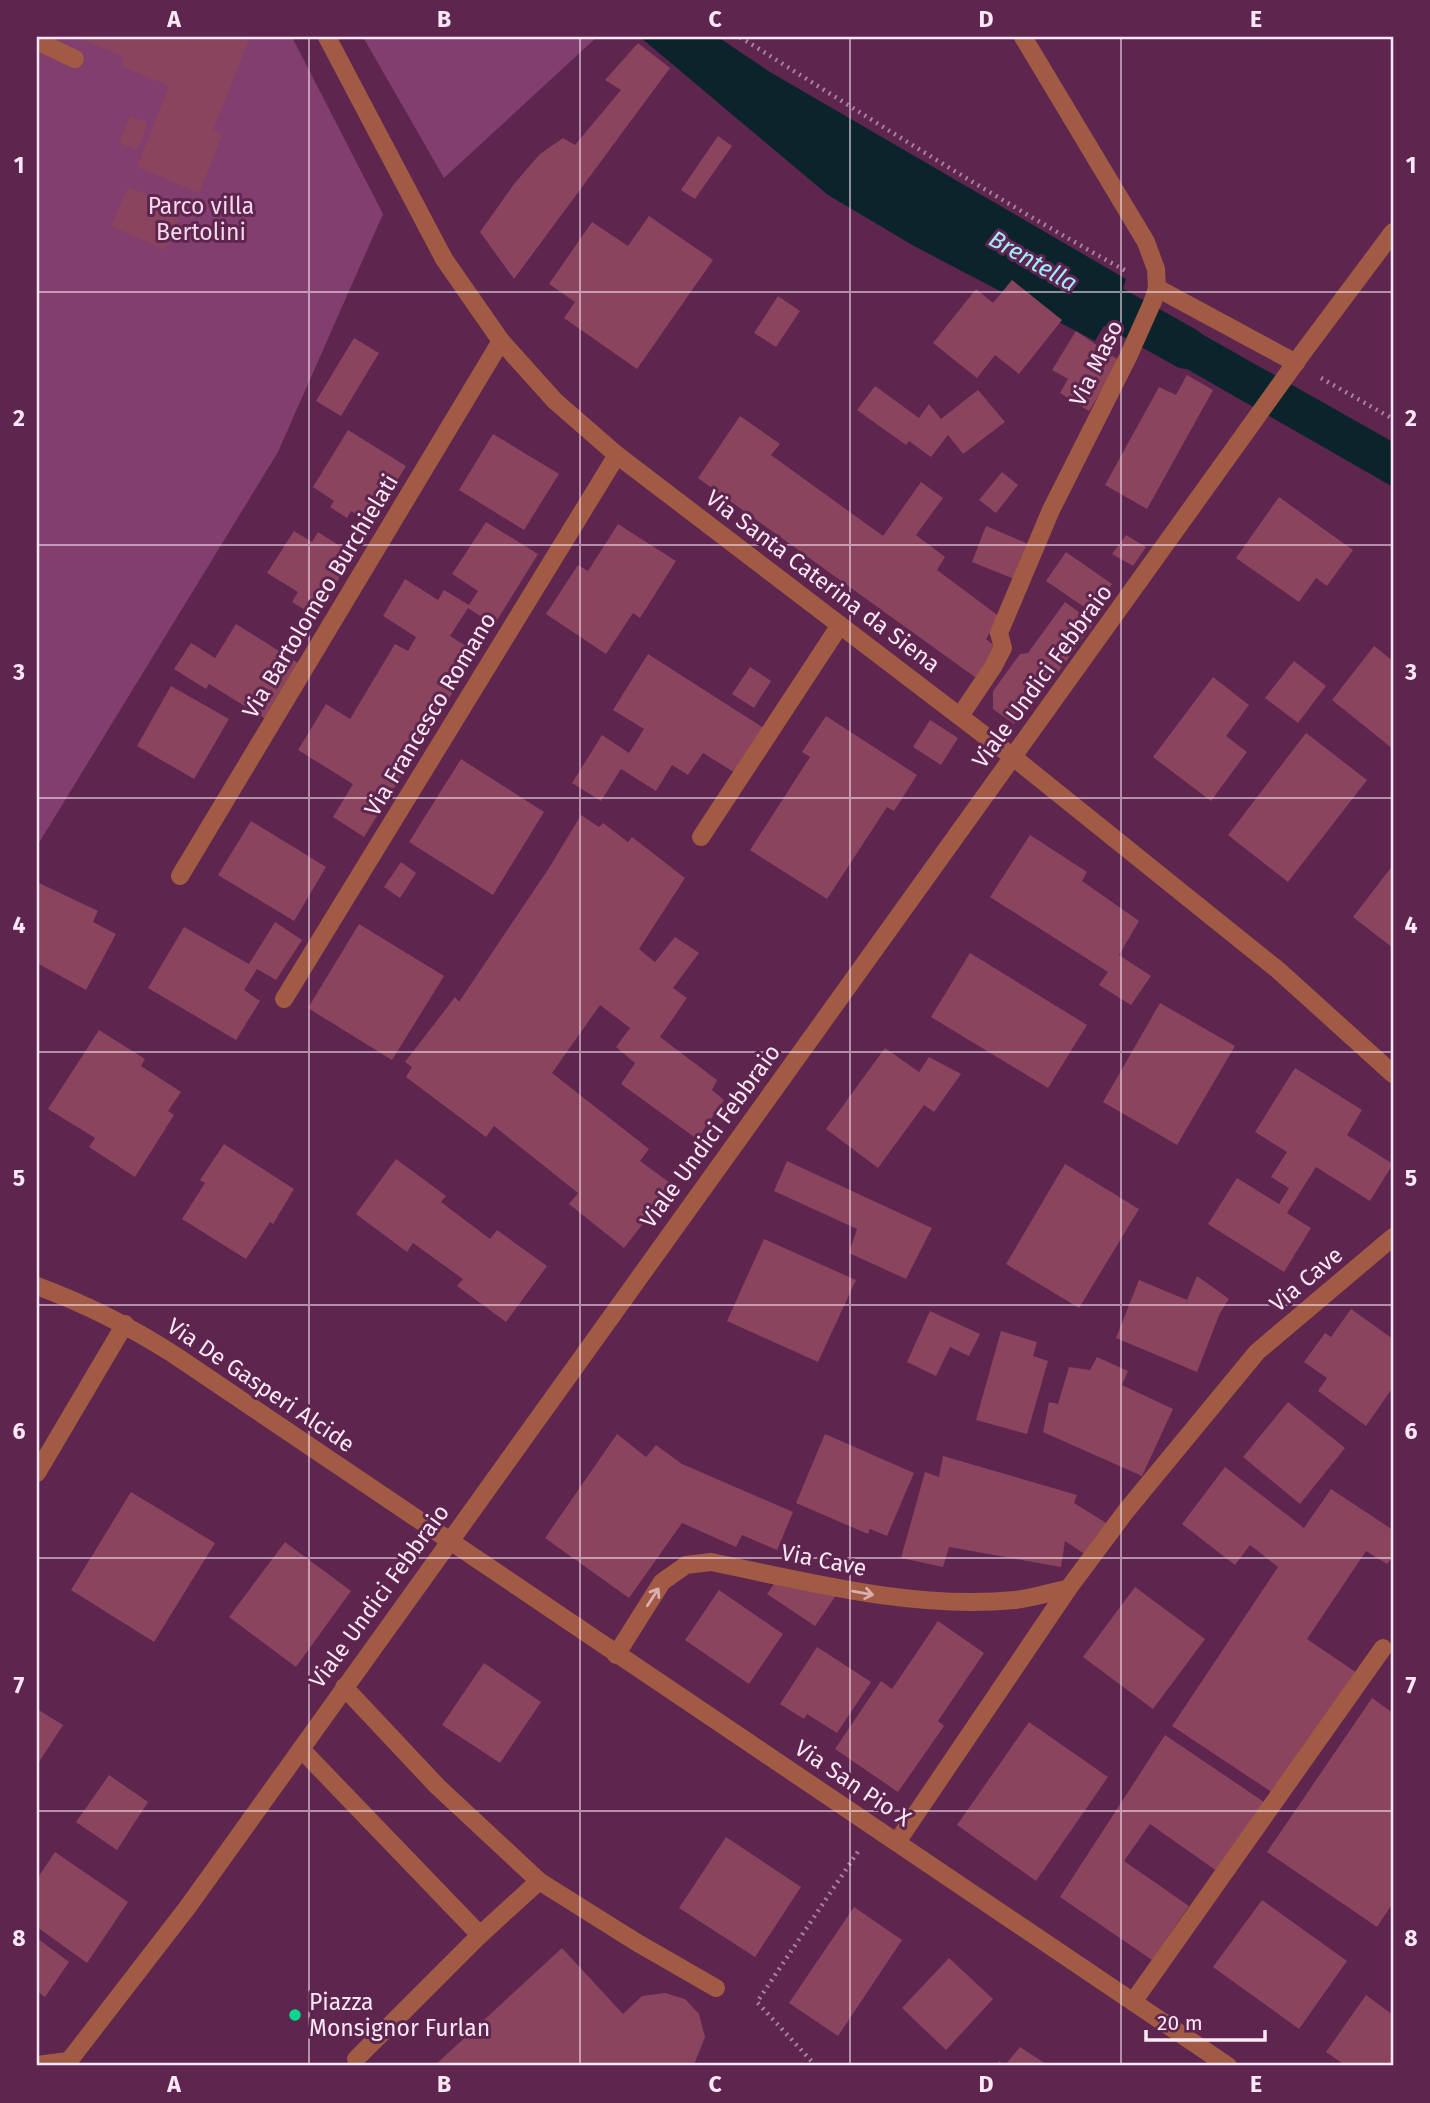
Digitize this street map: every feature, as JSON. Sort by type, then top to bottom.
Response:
[{"type":"street","name":"Via Santa Caterina da Siena","points":[[327,37],[444,259],[501,341],[555,401],[617,455],[1013,757],[1278,970],[1393,1074]]},
{"type":"street","points":[[1023,37],[1146,242],[1156,269],[1155,295],[1293,369]]},
{"type":"street","points":[[37,41],[75,59]]},
{"type":"street","name":"Viale Undici Febbraio","points":[[67,2064],[187,1908],[1393,232]]},
{"type":"street","name":"Via Maso","points":[[960,716],[1003,648],[999,633],[1051,510],[1128,357],[1155,295]]},
{"type":"street","name":"Via Bartolomeo Burchielati","points":[[180,876],[501,341]]},
{"type":"street","name":"Via Francesco Romano","points":[[284,999],[617,455]]},
{"type":"street","points":[[701,837],[840,625]]},
{"type":"street","name":"Via Cave","points":[[897,1842],[1068,1588],[1126,1511],[1257,1352],[1393,1237]]},
{"type":"street","name":"Via De Gasperi Alcide","points":[[37,1286],[76,1300],[125,1324],[450,1540]]},
{"type":"street","points":[[37,1473],[125,1324]]},
{"type":"street","name":"Via San Pio X","points":[[450,1540],[616,1655],[875,1826],[1228,2066]]},
{"type":"street","name":"Via Cave","points":[[616,1655],[663,1582],[687,1565],[711,1562],[869,1595],[949,1600],[1017,1600],[1068,1588]]},
{"type":"street","points":[[1133,2001],[1383,1648]]},
{"type":"street","points":[[344,1687],[437,1786],[539,1881],[716,1989]]},
{"type":"street","points":[[301,1749],[480,1935]]},
{"type":"street","points":[[356,2059],[480,1935],[539,1881]]},
{"type":"street","points":[[37,2065],[67,2064]]},
{"type":"path","points":[[740,37],[1155,295]]},
{"type":"path","points":[[1293,369],[1393,419]]},
{"type":"path","points":[[816,2066],[757,2002],[875,1826]]},
{"type":"green space","name":"Parco villa Bertolini","points":[[37,37],[292,37],[383,214],[278,452],[37,846]]},
{"type":"green space","points":[[363,37],[597,37],[444,178]]},
{"type":"water","points":[[640,37],[718,37],[770,72],[1126,279],[1120,298],[1095,341],[914,246],[828,195]]},
{"type":"water","points":[[1161,311],[1393,442],[1393,487],[1145,345]]},
{"type":"building","points":[[75,37],[250,37],[213,130],[223,134],[199,193],[137,167],[169,86],[121,66],[124,57]]},
{"type":"building","points":[[638,43],[670,68],[514,279],[480,232],[514,184],[540,154],[563,138],[575,145],[621,90],[605,80]]},
{"type":"building","points":[[130,116],[148,123],[137,150],[119,143]]},
{"type":"building","points":[[718,136],[732,146],[695,199],[681,190]]},
{"type":"building","points":[[128,187],[182,210],[165,250],[111,226]]},
{"type":"building","points":[[649,216],[713,260],[637,369],[564,318],[575,302],[549,284],[592,222],[628,246]]},
{"type":"building","points":[[1012,280],[1062,320],[1019,374],[995,355],[977,378],[933,343],[976,289],[993,303]]},
{"type":"building","points":[[778,296],[800,311],[776,347],[754,333]]},
{"type":"building","points":[[1076,331],[1120,361],[1089,411],[1060,393],[1068,379],[1052,370]]},
{"type":"building","points":[[354,338],[379,353],[341,416],[316,401]]},
{"type":"building","points":[[1187,375],[1213,390],[1147,509],[1105,485],[1159,387],[1176,395]]},
{"type":"building","points":[[875,386],[919,418],[929,404],[941,419],[978,390],[1005,422],[963,454],[948,435],[931,457],[909,441],[906,445],[857,410]]},
{"type":"building","points":[[740,416],[780,444],[771,455],[883,536],[921,482],[943,498],[916,535],[945,557],[937,570],[1000,617],[986,639],[999,650],[979,680],[698,478]]},
{"type":"building","points":[[348,430],[406,466],[371,523],[351,511],[347,518],[330,507],[334,501],[313,487]]},
{"type":"building","points":[[493,434],[559,474],[524,530],[459,490]]},
{"type":"building","points":[[1002,472],[1018,485],[996,513],[979,500]]},
{"type":"building","points":[[1279,497],[1353,550],[1327,586],[1316,578],[1299,602],[1236,558]]},
{"type":"building","points":[[486,522],[538,554],[494,625],[468,608],[450,636],[477,653],[364,837],[333,817],[353,784],[298,750],[326,704],[350,719],[395,644],[408,651],[416,637],[383,616],[405,579],[438,600],[444,590],[469,605],[478,591],[452,574]]},
{"type":"building","points":[[618,524],[676,561],[640,618],[633,613],[606,654],[546,614],[578,565],[588,571]]},
{"type":"building","points":[[986,526],[1033,546],[1019,581],[972,562]]},
{"type":"building","points":[[294,531],[312,542],[318,532],[354,555],[315,616],[292,602],[298,592],[267,573]]},
{"type":"building","points":[[1126,535],[1146,547],[1133,566],[1112,554]]},
{"type":"building","points":[[1066,552],[1112,584],[1093,613],[1046,581]]},
{"type":"building","points":[[1065,602],[1094,623],[1053,679],[1048,677],[1014,724],[993,709],[993,691],[1020,654],[1028,653]]},
{"type":"building","points":[[236,624],[303,666],[269,721],[209,684],[206,689],[174,669],[191,643],[215,658]]},
{"type":"building","points":[[1374,646],[1393,661],[1393,749],[1332,700]]},
{"type":"building","points":[[648,654],[765,729],[737,774],[703,753],[688,775],[672,765],[656,791],[621,769],[601,801],[572,783],[602,735],[629,753],[644,729],[613,710]]},
{"type":"building","points":[[1294,661],[1326,686],[1298,723],[1265,698]]},
{"type":"building","points":[[750,667],[771,681],[754,708],[732,694]]},
{"type":"building","points":[[1213,677],[1249,705],[1226,736],[1247,752],[1211,801],[1153,757]]},
{"type":"building","points":[[171,686],[229,719],[194,779],[137,746]]},
{"type":"building","points":[[826,716],[917,775],[894,811],[887,807],[827,899],[750,850],[810,757],[802,752]]},
{"type":"building","points":[[930,720],[958,738],[941,765],[913,747]]},
{"type":"building","points":[[1306,733],[1367,780],[1288,882],[1228,835]]},
{"type":"building","points":[[461,759],[544,812],[493,895],[409,842]]},
{"type":"building","points":[[581,815],[599,827],[603,823],[628,842],[632,837],[685,878],[639,949],[655,962],[675,937],[699,953],[673,988],[687,998],[660,1037],[717,1080],[712,1090],[724,1100],[697,1139],[621,1084],[635,1063],[616,1047],[630,1028],[600,1005],[552,1073],[649,1149],[640,1161],[673,1185],[624,1248],[569,1204],[578,1193],[494,1126],[486,1137],[406,1077],[412,1067],[405,1062],[455,997],[459,1002],[549,868]]},
{"type":"building","points":[[251,821],[326,867],[294,921],[218,875]]},
{"type":"building","points":[[1030,835],[1087,872],[1082,881],[1139,921],[1119,955],[1151,976],[1131,1005],[1099,985],[1108,972],[990,897]]},
{"type":"building","points":[[401,862],[416,873],[400,898],[384,887]]},
{"type":"building","points":[[1393,865],[1393,948],[1353,917]]},
{"type":"building","points":[[37,882],[98,911],[93,922],[116,934],[86,990],[37,963]]},
{"type":"building","points":[[275,922],[302,940],[276,980],[257,969],[244,990],[260,1001],[236,1040],[148,988],[184,927],[249,964]]},
{"type":"building","points":[[359,924],[444,976],[392,1060],[308,1008]]},
{"type":"building","points":[[970,953],[1087,1025],[1048,1088],[931,1017]]},
{"type":"building","points":[[1160,1003],[1235,1046],[1177,1145],[1103,1102]]},
{"type":"building","points":[[99,1030],[145,1059],[141,1066],[181,1092],[168,1111],[174,1115],[135,1177],[89,1147],[95,1138],[48,1109]]},
{"type":"building","points":[[885,1048],[919,1072],[929,1057],[961,1074],[934,1112],[924,1105],[878,1168],[826,1129]]},
{"type":"building","points":[[1295,1068],[1362,1110],[1347,1135],[1393,1164],[1370,1201],[1316,1167],[1287,1213],[1311,1228],[1284,1272],[1208,1224],[1237,1178],[1279,1204],[1289,1188],[1271,1177],[1287,1152],[1255,1132]]},
{"type":"building","points":[[224,1144],[294,1189],[273,1224],[270,1222],[246,1259],[182,1219],[205,1183],[200,1180]]},
{"type":"building","points":[[396,1159],[446,1196],[441,1202],[490,1239],[497,1230],[547,1266],[506,1322],[457,1286],[463,1279],[413,1243],[407,1252],[356,1214]]},
{"type":"building","points":[[787,1161],[932,1228],[906,1279],[849,1253],[857,1229],[774,1191]]},
{"type":"building","points":[[1065,1164],[1139,1209],[1079,1308],[1006,1264]]},
{"type":"building","points":[[764,1239],[856,1280],[818,1362],[727,1321]]},
{"type":"building","points":[[1197,1276],[1229,1299],[1220,1313],[1197,1372],[1116,1338],[1139,1280],[1187,1300]]},
{"type":"building","points":[[1351,1309],[1393,1339],[1393,1387],[1366,1426],[1318,1391],[1327,1378],[1304,1362],[1325,1333],[1331,1337]]},
{"type":"building","points":[[930,1311],[980,1334],[969,1356],[950,1347],[936,1376],[907,1362]]},
{"type":"building","points":[[1001,1331],[1037,1342],[1033,1356],[1048,1361],[1027,1434],[976,1420]]},
{"type":"building","points":[[1097,1357],[1128,1371],[1122,1385],[1173,1409],[1142,1476],[1043,1432],[1049,1402],[1058,1404],[1069,1367],[1090,1370]]},
{"type":"building","points":[[1288,1402],[1345,1448],[1300,1504],[1243,1457]]},
{"type":"building","points":[[617,1434],[646,1457],[656,1445],[682,1464],[793,1512],[777,1550],[742,1535],[736,1547],[682,1523],[629,1598],[545,1538]]},
{"type":"building","points":[[825,1434],[914,1473],[887,1536],[870,1529],[868,1534],[796,1503]]},
{"type":"building","points":[[943,1456],[1077,1495],[1074,1503],[1111,1526],[1086,1555],[1065,1541],[1061,1567],[949,1547],[943,1567],[901,1558],[925,1472],[939,1477]]},
{"type":"building","points":[[1225,1467],[1304,1528],[1331,1489],[1393,1530],[1393,1556],[1387,1564],[1366,1551],[1307,1639],[1357,1673],[1276,1795],[1172,1726],[1278,1567],[1250,1545],[1235,1565],[1182,1524]]},
{"type":"building","points":[[131,1492],[215,1543],[154,1642],[71,1590]]},
{"type":"building","points":[[285,1542],[351,1591],[296,1667],[229,1617]]},
{"type":"building","points":[[777,1580],[839,1591],[815,1626],[767,1594]]},
{"type":"building","points":[[1135,1587],[1205,1639],[1153,1709],[1083,1657]]},
{"type":"building","points":[[719,1590],[783,1634],[749,1684],[685,1640]]},
{"type":"building","points":[[938,1621],[984,1653],[938,1721],[944,1726],[898,1792],[835,1749],[881,1681],[892,1689]]},
{"type":"building","points":[[817,1647],[871,1682],[837,1733],[807,1714],[804,1719],[780,1704]]},
{"type":"building","points":[[484,1663],[541,1702],[500,1763],[442,1725]]},
{"type":"building","points":[[1372,1698],[1393,1713],[1393,1903],[1377,1927],[1267,1852]]},
{"type":"building","points":[[37,1709],[63,1725],[37,1765]]},
{"type":"building","points":[[1029,1722],[1108,1777],[1036,1881],[957,1825]]},
{"type":"building","points":[[1165,1735],[1267,1804],[1221,1874],[1150,1824],[1124,1861],[1189,1906],[1152,1960],[1060,1897]]},
{"type":"building","points":[[109,1775],[148,1802],[117,1850],[76,1822]]},
{"type":"building","points":[[726,1837],[801,1887],[755,1957],[679,1908]]},
{"type":"building","points":[[55,1852],[128,1902],[87,1963],[37,1927],[37,1879]]},
{"type":"building","points":[[1262,1900],[1347,1961],[1299,2029],[1213,1967]]},
{"type":"building","points":[[854,1907],[902,1940],[838,2036],[789,2003]]},
{"type":"building","points":[[37,1938],[69,1962],[45,1997],[37,1991]]},
{"type":"building","points":[[562,1948],[623,2014],[642,1996],[665,1993],[685,1999],[699,2014],[705,2037],[695,2062],[691,2066],[434,2066]]},
{"type":"building","points":[[949,1958],[993,1999],[946,2050],[902,2008]]},
{"type":"building","points":[[1366,1995],[1393,2015],[1393,2066],[1346,2066],[1326,2052]]},
{"type":"building","points":[[1020,2047],[1049,2066],[996,2066],[999,2061],[1005,2065]]},
{"type":"waterway","name":"Brentella","points":[[1065,280],[1186,348]]},
{"type":"place","name":"Piazza Monsignor Furlan","points":[[295,2015]]}]
